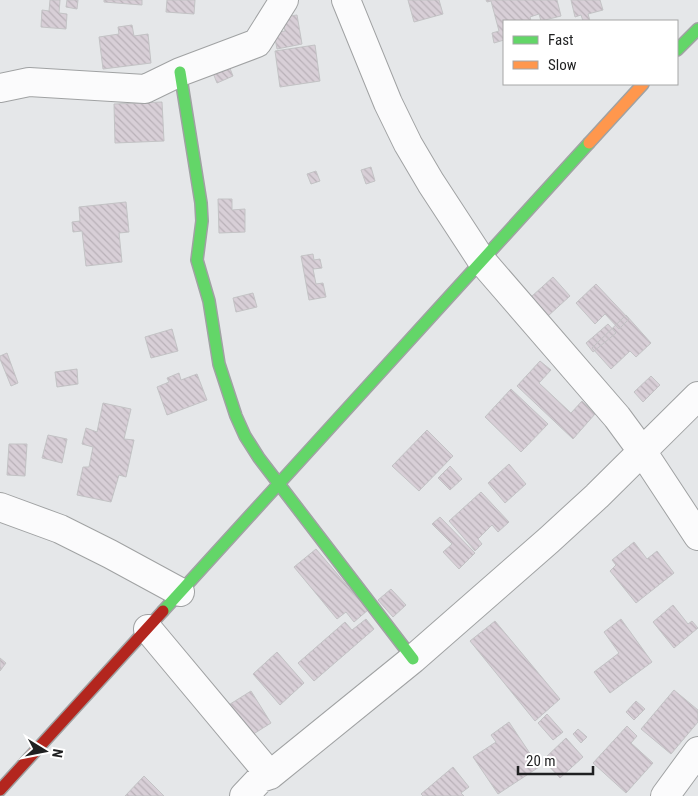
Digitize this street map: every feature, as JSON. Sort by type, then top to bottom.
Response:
[{"type":"street","points":[[0,88],[29,82],[145,89],[180,72],[257,43],[284,0]]},
{"type":"street","points":[[346,0],[388,103],[408,144],[482,261],[616,417],[642,451],[698,536]]},
{"type":"street","points":[[678,49],[698,29]]},
{"type":"street","points":[[180,72],[201,203],[202,221],[197,260],[209,302],[219,364],[228,397],[245,436],[278,484],[413,659]]},
{"type":"street","points":[[0,790],[642,85]]},
{"type":"street","points":[[244,796],[261,778],[270,775],[413,659],[597,496],[698,396]]},
{"type":"street","points":[[0,507],[60,529],[180,592]]},
{"type":"street","points":[[148,629],[270,775]]},
{"type":"street","points":[[665,796],[698,750]]},
{"type":"building","points":[[50,0],[60,0],[59,13],[67,14],[66,29],[41,27],[42,10],[49,11]]},
{"type":"building","points":[[67,0],[78,0],[77,9],[66,7]]},
{"type":"building","points":[[104,0],[142,0],[142,5],[104,2]]},
{"type":"building","points":[[167,0],[195,0],[194,14],[166,12]]},
{"type":"building","points":[[408,0],[439,0],[443,14],[414,22]]},
{"type":"building","points":[[486,0],[557,0],[561,16],[541,20],[539,14],[530,17],[531,20],[503,20],[503,40],[494,43],[492,33],[499,31],[491,1],[487,2]]},
{"type":"building","points":[[571,0],[600,0],[603,10],[588,14],[590,20],[583,20],[581,15],[575,17]]},
{"type":"building","points":[[297,15],[302,44],[277,49],[274,33],[285,31],[282,17]]},
{"type":"building","points":[[132,25],[134,36],[148,34],[151,63],[103,69],[99,37],[119,34],[118,27]]},
{"type":"building","points":[[315,45],[320,81],[280,87],[275,51]]},
{"type":"building","points":[[227,61],[233,76],[217,83],[211,68]]},
{"type":"building","points":[[162,102],[164,141],[115,143],[114,104]]},
{"type":"building","points":[[371,167],[375,181],[366,184],[361,170]]},
{"type":"building","points":[[316,171],[320,181],[311,184],[307,174]]},
{"type":"building","points":[[218,199],[232,199],[232,210],[245,209],[245,232],[219,233]]},
{"type":"building","points":[[126,202],[129,232],[119,233],[122,262],[86,266],[82,231],[73,232],[72,222],[80,221],[79,207]]},
{"type":"building","points":[[313,254],[314,260],[320,259],[322,268],[313,269],[316,284],[323,283],[326,297],[309,300],[301,256]]},
{"type":"building","points":[[553,277],[570,296],[548,316],[531,297]]},
{"type":"building","points":[[596,284],[629,319],[619,329],[605,314],[595,324],[576,303]]},
{"type":"building","points":[[253,293],[257,307],[236,312],[233,298]]},
{"type":"building","points":[[626,315],[651,343],[636,357],[630,351],[611,369],[592,348]]},
{"type":"building","points":[[608,324],[616,333],[593,352],[586,343]]},
{"type":"building","points":[[172,329],[178,351],[151,358],[145,337]]},
{"type":"building","points":[[7,353],[18,383],[11,386],[0,359],[0,356]]},
{"type":"building","points":[[540,361],[551,370],[539,383],[571,413],[582,401],[595,414],[573,439],[517,386]]},
{"type":"building","points":[[77,369],[78,384],[57,387],[55,372]]},
{"type":"building","points":[[179,373],[181,380],[197,374],[207,400],[167,415],[157,387],[169,382],[167,378]]},
{"type":"building","points":[[651,376],[660,385],[643,402],[634,392]]},
{"type":"building","points":[[511,389],[548,424],[521,452],[485,417]]},
{"type":"building","points":[[103,403],[131,409],[124,439],[134,440],[126,477],[119,475],[111,502],[77,495],[83,467],[89,467],[93,447],[82,444],[86,428],[97,432]]},
{"type":"building","points":[[427,430],[453,456],[419,491],[392,466]]},
{"type":"building","points":[[48,435],[67,439],[62,463],[42,458]]},
{"type":"building","points":[[9,444],[27,444],[25,476],[7,475]]},
{"type":"building","points":[[509,464],[526,484],[505,503],[488,483]]},
{"type":"building","points":[[450,466],[462,479],[450,490],[438,478]]},
{"type":"building","points":[[481,492],[509,522],[498,532],[492,525],[478,539],[482,544],[475,551],[449,521]]},
{"type":"building","points":[[440,517],[475,553],[459,569],[443,552],[452,544],[432,524]]},
{"type":"building","points":[[634,542],[647,559],[657,551],[674,573],[636,603],[610,571],[616,565],[612,560]]},
{"type":"building","points":[[316,549],[368,610],[354,622],[346,612],[337,619],[294,567]]},
{"type":"building","points":[[391,589],[406,605],[393,617],[378,600]]},
{"type":"building","points":[[673,605],[688,624],[692,621],[698,628],[674,648],[653,622]]},
{"type":"building","points":[[366,619],[374,629],[314,681],[298,663],[345,622],[352,630]]},
{"type":"building","points":[[621,619],[652,662],[610,693],[594,672],[619,653],[604,632]]},
{"type":"building","points":[[495,621],[560,699],[535,721],[470,641]]},
{"type":"building","points":[[277,652],[304,683],[280,705],[253,674]]},
{"type":"building","points":[[0,658],[6,663],[0,671]]},
{"type":"building","points":[[674,690],[698,710],[698,722],[671,754],[641,729]]},
{"type":"building","points":[[251,691],[271,723],[247,738],[227,706]]},
{"type":"building","points":[[636,701],[645,709],[634,720],[626,712]]},
{"type":"building","points":[[547,714],[563,732],[553,740],[538,723]]},
{"type":"building","points":[[509,722],[539,767],[498,794],[473,757],[496,742],[491,735]]},
{"type":"building","points":[[627,726],[637,736],[631,743],[653,763],[626,793],[593,763]]},
{"type":"building","points":[[578,729],[587,737],[581,743],[573,734]]},
{"type":"building","points":[[566,738],[583,757],[560,778],[543,760]]},
{"type":"building","points":[[453,767],[469,787],[461,793],[464,796],[423,796],[421,794]]},
{"type":"building","points":[[144,776],[164,796],[125,796]]},
{"type":"traffic: fast","points":[[678,49],[698,29]]},
{"type":"traffic: fast","points":[[180,72],[201,203],[202,221],[197,260],[209,301],[219,364],[236,416],[245,436],[259,458],[413,659]]},
{"type":"traffic: fast","points":[[163,611],[589,143]]},
{"type":"traffic: slow","points":[[589,143],[642,85]]},
{"type":"traffic: jam","points":[[0,790],[163,611]]}]
